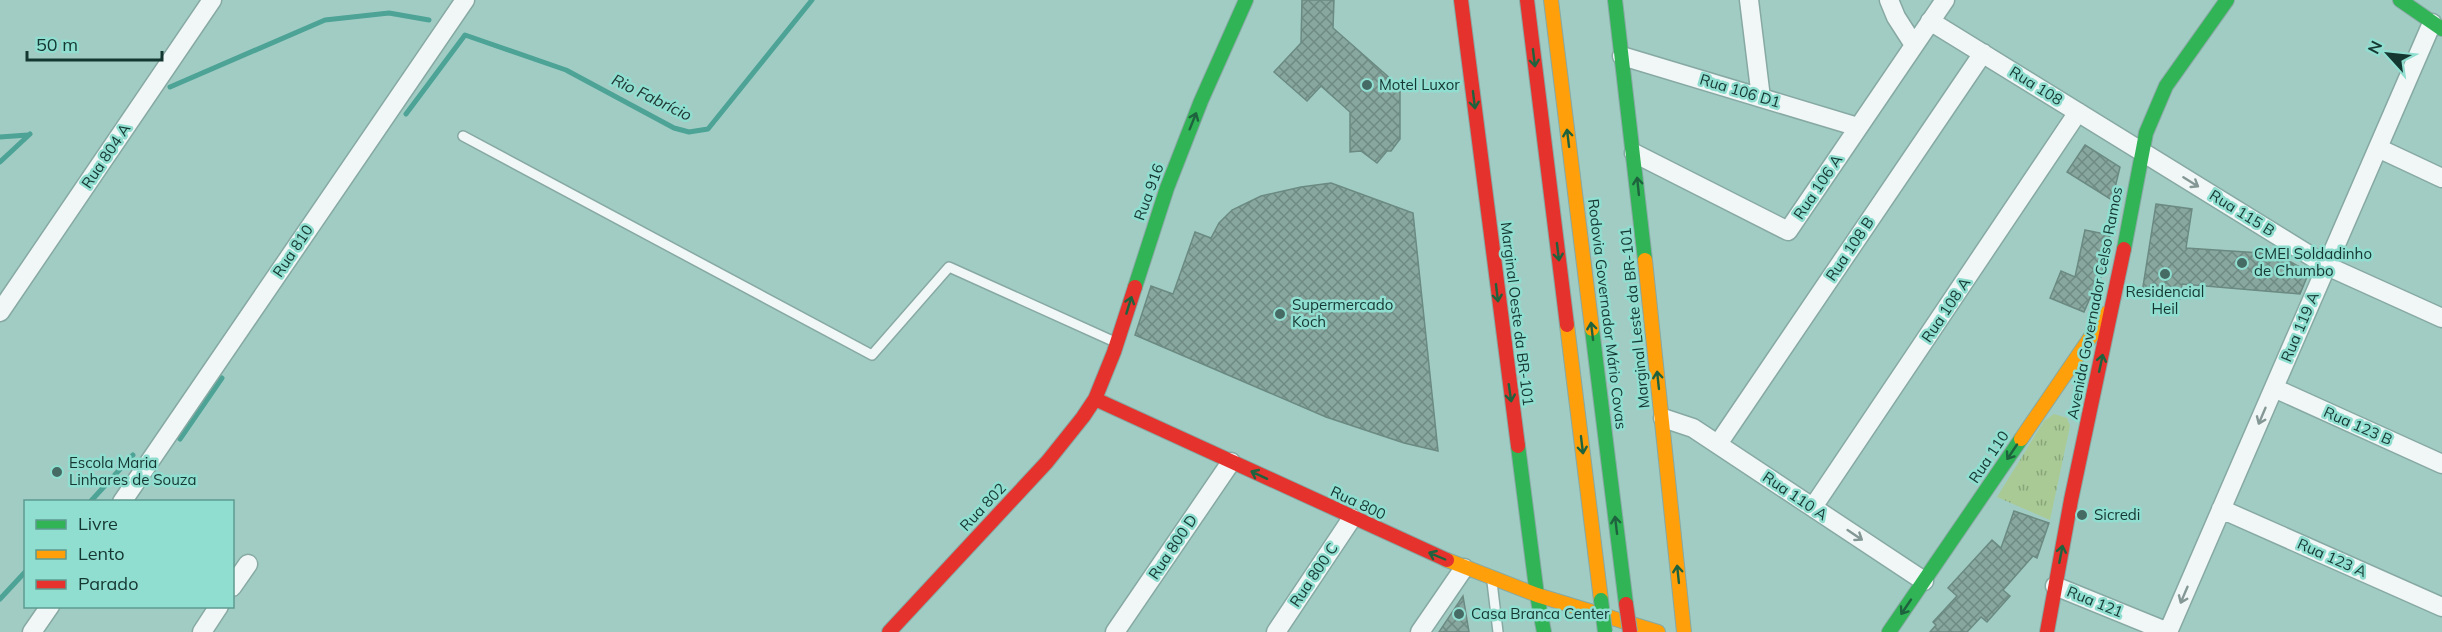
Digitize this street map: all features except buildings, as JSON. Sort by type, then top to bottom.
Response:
[{"type":"main road","name":"Rua 916","points":[[1095,399],[1117,343],[1167,188],[1206,90],[1246,0]]},
{"type":"main road","name":"Marginal Oeste da BR-101","points":[[1461,0],[1522,561],[1549,627]]},
{"type":"main road","points":[[1527,0],[1605,632]]},
{"type":"main road","name":"Rodovia Governador Mário Covas","points":[[1551,0],[1630,632]]},
{"type":"main road","name":"Marginal Leste da BR-101","points":[[1615,0],[1663,418],[1684,632]]},
{"type":"main road","name":"Avenida Governador Celso Ramos","points":[[2047,632],[2115,300],[2141,152],[2152,116],[2166,86],[2227,0]]},
{"type":"main road","points":[[2400,0],[2437,26]]},
{"type":"main road","name":"Rua 110","points":[[1889,632],[2115,300]]},
{"type":"main road","name":"Rua 800","points":[[1095,399],[1464,568],[1537,595],[1659,632]]},
{"type":"main road","name":"Rua 802","points":[[889,632],[1040,469],[1095,399]]},
{"type":"main road","points":[[2045,404],[2058,399],[2071,402],[2082,408],[2089,420]]},
{"type":"main road","points":[[1491,577],[1522,561],[1547,574]]},
{"type":"main road","points":[[1549,627],[1583,609],[1558,587]]},
{"type":"street","name":"Rua 804 A","points":[[0,312],[212,0]]},
{"type":"street","name":"Rua 810","points":[[123,500],[465,0]]},
{"type":"street","points":[[1749,0],[1761,98]]},
{"type":"street","points":[[1889,0],[1896,17],[1914,45]]},
{"type":"street","name":"Rua 106 A","points":[[1634,153],[1788,231],[1945,0]]},
{"type":"street","name":"Rua 108","points":[[1930,21],[2141,152]]},
{"type":"street","name":"Rua 119 A","points":[[2168,632],[2378,148],[2437,26]]},
{"type":"street","name":"Rua 108 B","points":[[1718,444],[1983,53]]},
{"type":"street","name":"Rua 106 D1","points":[[1622,56],[1858,127]]},
{"type":"street","name":"Rua 108 A","points":[[1813,507],[2079,112]]},
{"type":"street","points":[[2378,148],[2442,178]]},
{"type":"street","name":"Rua 115 B","points":[[2141,152],[2327,266],[2442,318]]},
{"type":"street","name":"Rua 123 B","points":[[2274,388],[2442,464]]},
{"type":"street","name":"Rua 110 A","points":[[1663,418],[1693,428],[1924,581]]},
{"type":"street","name":"Rua 800 D","points":[[1115,632],[1231,462]]},
{"type":"street","name":"Rua 123 A","points":[[2221,509],[2442,607]]},
{"type":"street","name":"Rua 800 C","points":[[1276,632],[1352,518]]},
{"type":"street","points":[[234,584],[248,564]]},
{"type":"street","points":[[1420,632],[1464,568]]},
{"type":"street","name":"Rua 121","points":[[2055,586],[2168,632]]},
{"type":"street","points":[[32,632],[49,608]]},
{"type":"street","points":[[202,632],[218,608]]},
{"type":"lane","points":[[463,135],[872,355],[949,267],[1117,343]]},
{"type":"lane","points":[[1491,577],[1498,632]]},
{"type":"green space","points":[[2054,414],[2067,418],[2070,426],[2050,520],[1997,497],[2044,421]]},
{"type":"waterway","name":"Rio Fabrício","points":[[406,114],[465,35],[566,70],[674,128],[689,132],[708,129],[812,0]]},
{"type":"waterway","name":"Rio Fabrício","points":[[170,87],[325,20],[389,13],[429,20]]},
{"type":"waterway","points":[[0,162],[30,134]]},
{"type":"waterway","name":"Rio Fabrício","points":[[0,137],[28,135]]},
{"type":"waterway","points":[[180,439],[222,378]]},
{"type":"waterway","points":[[92,500],[133,455]]},
{"type":"waterway","points":[[0,599],[24,573]]},
{"type":"traffic: fast","points":[[1135,287],[1167,188],[1201,101],[1246,0]]},
{"type":"traffic: fast","points":[[1615,0],[1645,260]]},
{"type":"traffic: fast","points":[[2124,249],[2146,133],[2166,86],[2227,0]]},
{"type":"traffic: fast","points":[[2400,0],[2442,29]]},
{"type":"traffic: fast","points":[[1592,329],[1626,604]]},
{"type":"traffic: fast","points":[[1889,632],[2021,439]]},
{"type":"traffic: fast","points":[[1518,446],[1537,595],[1544,632]]},
{"type":"traffic: fast","points":[[1601,600],[1605,632]]},
{"type":"traffic: slow","points":[[1551,0],[1592,329]]},
{"type":"traffic: slow","points":[[1645,260],[1684,632]]},
{"type":"traffic: slow","points":[[2021,439],[2107,313]]},
{"type":"traffic: slow","points":[[1567,325],[1601,600]]},
{"type":"traffic: slow","points":[[1447,560],[1537,595],[1658,632]]},
{"type":"traffic: jam","points":[[1461,0],[1518,446]]},
{"type":"traffic: jam","points":[[1527,0],[1567,325]]},
{"type":"traffic: jam","points":[[2047,632],[2071,500],[2124,249]]},
{"type":"traffic: jam","points":[[889,632],[1047,462],[1083,417],[1095,399],[1114,352],[1135,287]]},
{"type":"traffic: jam","points":[[1095,399],[1447,560]]},
{"type":"traffic: jam","points":[[1626,604],[1630,632]]},
{"type":"place","name":"Motel Luxor","points":[[1367,85]]},
{"type":"place","name":"CMEI Soldadinho de Chumbo","points":[[2242,263]]},
{"type":"place","name":"Residencial Heil","points":[[2165,274]]},
{"type":"place","name":"Supermercado Koch","points":[[1280,314]]},
{"type":"place","name":"Escola Maria Linhares de Souza","points":[[57,472]]},
{"type":"place","name":"Sicredi","points":[[2082,515]]},
{"type":"place","name":"Casa Branca Center","points":[[1459,614]]}]
